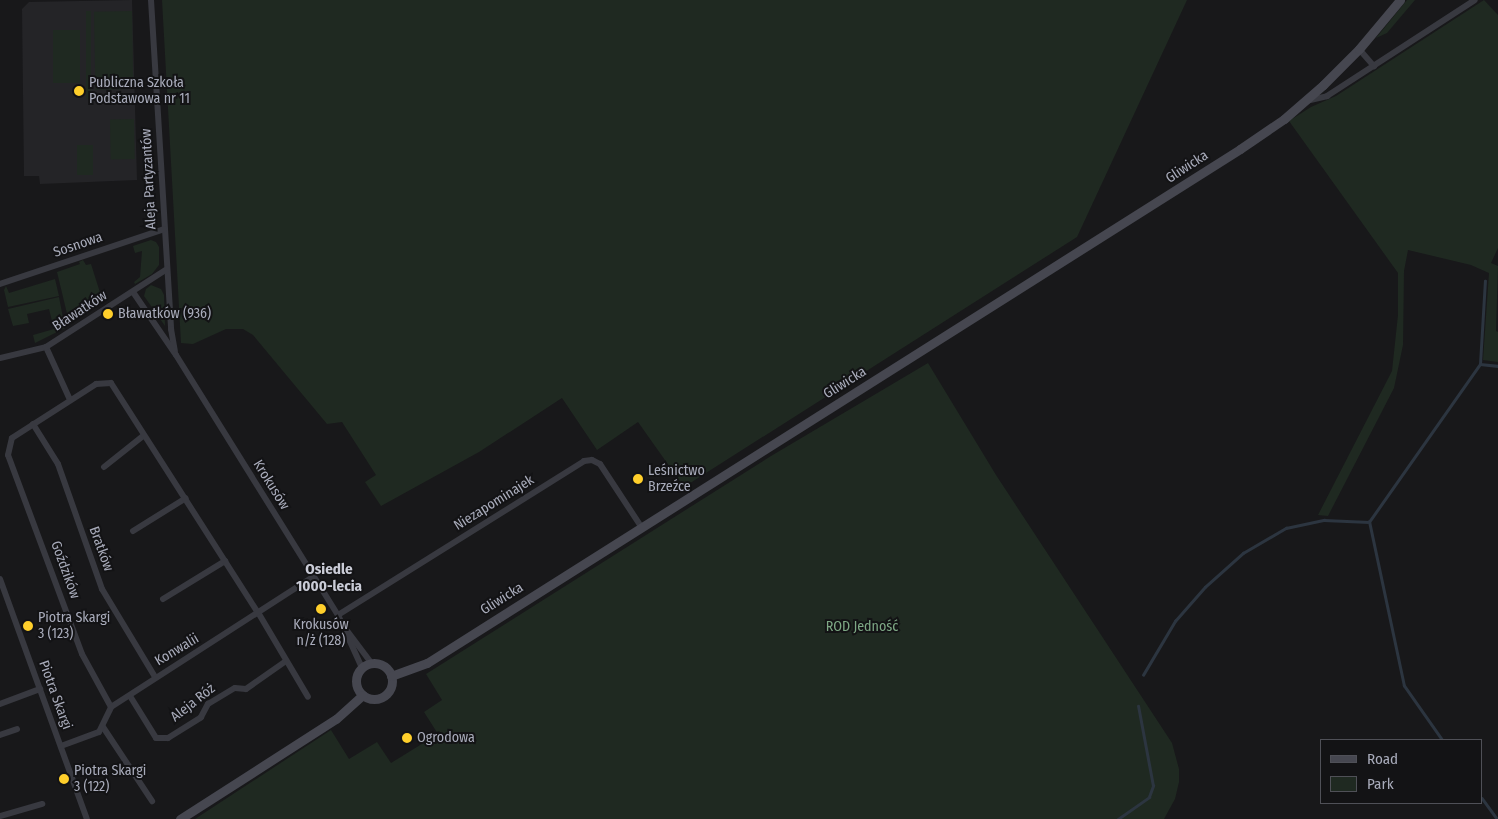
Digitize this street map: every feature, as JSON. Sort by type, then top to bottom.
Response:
[{"type":"main road","name":"Gliwicka","points":[[391,676],[427,663],[1266,132],[1306,101],[1359,49],[1400,0]]},
{"type":"main road","points":[[372,664],[384,667],[391,676],[390,689],[382,697],[372,699],[363,695],[356,682],[362,668],[372,664]]},
{"type":"main road","points":[[180,819],[336,719],[363,695]]},
{"type":"street","name":"Aleja Partyzantów","points":[[151,0],[171,329],[176,355]]},
{"type":"street","name":"Gliwicka","points":[[1306,101],[1327,96],[1475,0]]},
{"type":"street","points":[[1359,49],[1374,66]]},
{"type":"street","name":"Sosnowa","points":[[0,284],[164,229]]},
{"type":"street","name":"Bławatków","points":[[0,358],[46,347],[167,269]]},
{"type":"street","name":"Krokusów","points":[[133,292],[176,355],[338,615],[362,668]]},
{"type":"street","points":[[46,347],[70,400]]},
{"type":"street","points":[[33,424],[96,384],[111,383],[143,436],[186,498],[259,614],[308,697]]},
{"type":"street","name":"Goździków","points":[[33,424],[12,438],[8,455],[82,654],[111,707]]},
{"type":"street","name":"Bratków","points":[[33,424],[58,464],[102,589],[155,677]]},
{"type":"street","points":[[104,466],[143,436]]},
{"type":"street","name":"Niezapominajek","points":[[338,615],[584,461],[592,460],[600,464],[642,528]]},
{"type":"street","points":[[133,531],[186,498]]},
{"type":"street","points":[[163,599],[225,561]]},
{"type":"street","name":"Konwalii","points":[[111,707],[130,696],[155,677],[259,614],[313,577]]},
{"type":"street","name":"Piotra Skargi","points":[[0,579],[87,819]]},
{"type":"street","name":"Krokusów","points":[[345,629],[372,664]]},
{"type":"street","name":"Aleja Róż","points":[[130,696],[156,738],[168,738],[201,717],[208,704],[235,688],[246,689],[286,661]]},
{"type":"street","points":[[0,704],[40,689]]},
{"type":"street","points":[[61,746],[99,732],[103,728],[111,707]]},
{"type":"street","points":[[103,728],[152,801]]},
{"type":"street","points":[[0,734],[16,729]]},
{"type":"street","points":[[0,816],[42,804]]},
{"type":"shaded area","name":"Publiczna Szkoła Podstawowa nr 11","points":[[132,0],[137,180],[40,184],[39,176],[24,176],[22,9],[29,2]]},
{"type":"green space","points":[[162,0],[1187,0],[1077,237],[684,487],[638,422],[597,450],[562,398],[479,452],[381,506],[365,482],[376,475],[342,422],[327,424],[253,335],[243,329],[226,329],[193,344],[181,343]]},
{"type":"green space","points":[[1407,0],[1415,0],[1387,33],[1376,38]]},
{"type":"green space","points":[[1484,0],[1498,15],[1498,248],[1491,263],[1498,266],[1496,331],[1498,332],[1498,362],[1483,360],[1489,273],[1471,265],[1408,250],[1404,271],[1403,345],[1394,388],[1328,516],[1318,515],[1392,371],[1398,315],[1398,273],[1289,121],[1311,107],[1336,96]]},
{"type":"green space","points":[[86,11],[91,11],[91,99],[86,99]]},
{"type":"green space","points":[[132,11],[133,89],[95,90],[94,12]]},
{"type":"green space","points":[[53,30],[80,30],[80,83],[53,83]]},
{"type":"green space","points":[[110,119],[134,119],[135,159],[111,159]]},
{"type":"green space","points":[[77,145],[93,145],[93,175],[77,175]]},
{"type":"green space","points":[[151,240],[156,242],[159,247],[159,265],[152,274],[135,284],[134,282],[140,277],[142,251],[135,253],[133,246]]},
{"type":"green space","points":[[83,260],[86,265],[91,264],[103,302],[69,322],[57,272],[80,264],[79,262]]},
{"type":"green space","points":[[55,279],[59,296],[8,307],[4,290],[6,286],[9,293]]},
{"type":"green space","points":[[151,285],[161,289],[164,295],[165,326],[144,296],[146,289]]},
{"type":"green space","points":[[59,297],[65,328],[35,343],[33,335],[54,329],[49,309],[27,314],[29,323],[13,326],[8,309]]},
{"type":"green space","name":"ROD Jedność","points":[[928,363],[996,475],[1172,743],[1179,769],[1179,782],[1175,799],[1164,819],[195,819],[331,730],[349,759],[377,742],[391,763],[438,734],[424,712],[442,700],[426,674],[771,456]]},
{"type":"waterway","points":[[1480,364],[1485,281]]},
{"type":"waterway","points":[[1441,739],[1404,686],[1369,522],[1480,364],[1498,366]]},
{"type":"waterway","points":[[1143,675],[1175,621],[1205,587],[1243,553],[1286,528],[1324,520],[1369,522]]},
{"type":"waterway","points":[[1118,819],[1149,797],[1153,786],[1138,706]]},
{"type":"waterway","points":[[1483,799],[1497,819]]},
{"type":"place","name":"Publiczna Szkoła Podstawowa nr 11","points":[[79,91]]},
{"type":"place","name":"Bławatków (936)","points":[[108,314]]},
{"type":"place","name":"Leśnictwo Brzeźce","points":[[638,479]]},
{"type":"place","name":"Krokusów n/ż (128)","points":[[321,609]]},
{"type":"place","name":"Piotra Skargi 3 (123)","points":[[28,626]]},
{"type":"place","name":"Ogrodowa","points":[[407,738]]},
{"type":"place","name":"Piotra Skargi 3 (122)","points":[[64,779]]},
{"type":"district","name":"Osiedle 1000-lecia","points":[[329,578]]}]
